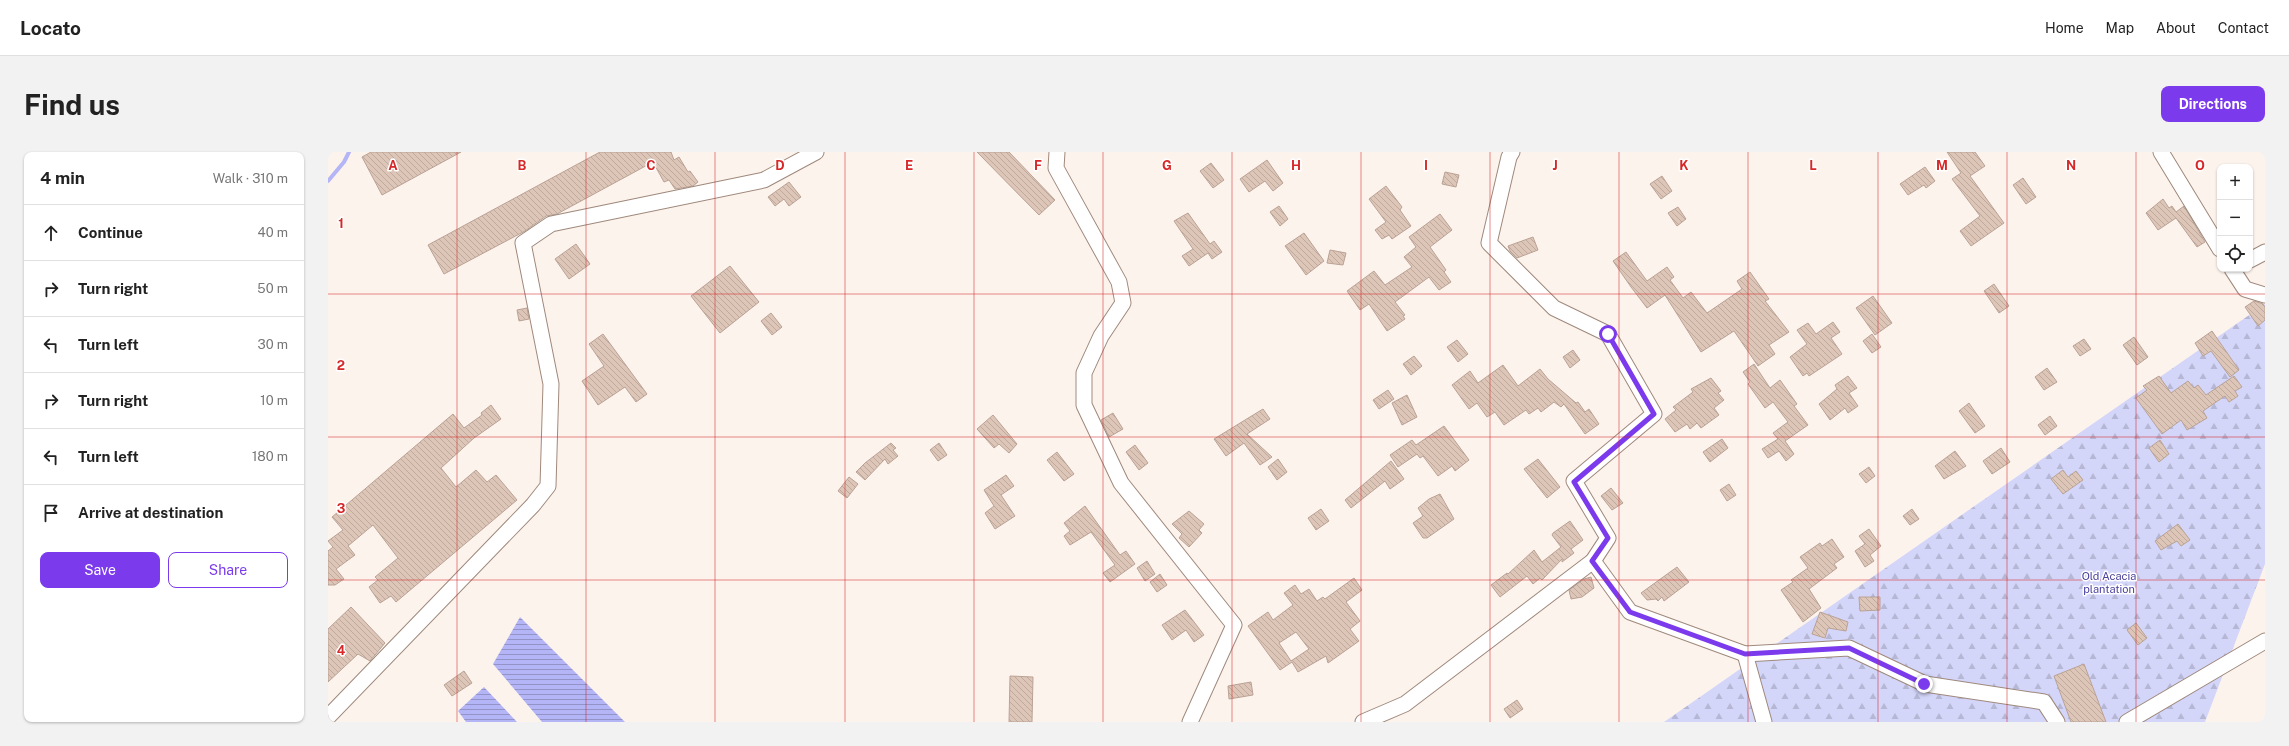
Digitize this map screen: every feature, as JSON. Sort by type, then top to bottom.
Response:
[{"type":"street","points":[[328,717],[533,504],[548,486],[551,384],[523,243],[551,224],[764,180],[816,152]]},
{"type":"street","points":[[1057,152],[1056,168],[1119,282],[1123,303],[1101,336],[1084,373],[1084,405],[1121,483],[1234,625],[1190,722]]},
{"type":"street","points":[[1363,722],[1405,704],[1592,561],[1608,538],[1574,482],[1654,414],[1608,334],[1554,308],[1489,243],[1509,157],[1512,152]]},
{"type":"street","points":[[2161,152],[2217,244]]},
{"type":"street","points":[[2253,258],[2265,252]]},
{"type":"street","points":[[2235,272],[2245,289],[2265,295]]},
{"type":"street","points":[[1592,561],[1630,612],[1745,654],[1849,648],[1924,684],[2044,702],[2057,722]]},
{"type":"street","points":[[2127,722],[2265,641]]},
{"type":"street","points":[[1745,654],[1764,722]]},
{"type":"green space","name":"Old Acacia plantation","points":[[2265,304],[2265,564],[2205,722],[1664,722]]},
{"type":"water","points":[[520,617],[625,722],[542,722],[493,664]]},
{"type":"water","points":[[484,687],[517,722],[466,722],[458,711]]},
{"type":"building","points":[[371,152],[461,152],[382,195],[362,157]]},
{"type":"building","points":[[600,152],[671,152],[674,160],[679,157],[688,172],[690,171],[698,182],[693,186],[675,189],[669,180],[664,182],[653,162],[557,214],[546,216],[525,231],[444,274],[428,245]]},
{"type":"building","points":[[977,152],[1009,152],[1055,200],[1039,215]]},
{"type":"building","points":[[1947,152],[1975,152],[1985,166],[1970,176],[2004,223],[1971,246],[1960,231],[1980,216],[1952,179],[1961,173]]},
{"type":"building","points":[[1267,160],[1283,183],[1273,191],[1265,181],[1249,192],[1240,179]]},
{"type":"building","points":[[1211,163],[1224,180],[1213,188],[1200,171]]},
{"type":"building","points":[[1925,167],[1935,181],[1926,188],[1924,185],[1908,195],[1900,184]]},
{"type":"building","points":[[1445,172],[1459,175],[1456,187],[1442,184]]},
{"type":"building","points":[[1662,176],[1672,191],[1661,199],[1650,184]]},
{"type":"building","points":[[2023,178],[2036,197],[2026,204],[2013,185]]},
{"type":"building","points":[[789,182],[801,197],[789,206],[784,199],[775,206],[768,197]]},
{"type":"building","points":[[1386,186],[1402,207],[1400,210],[1411,226],[1392,239],[1389,235],[1382,239],[1375,230],[1386,222],[1369,199]]},
{"type":"building","points":[[2163,199],[2169,208],[2172,206],[2176,212],[2184,206],[2205,242],[2197,247],[2176,218],[2158,230],[2146,213]]},
{"type":"building","points":[[1279,206],[1288,219],[1280,226],[1270,212]]},
{"type":"building","points":[[1678,207],[1686,219],[1677,226],[1668,213]]},
{"type":"building","points":[[1188,213],[1210,244],[1214,241],[1222,252],[1212,259],[1208,253],[1189,266],[1182,256],[1193,249],[1174,221]]},
{"type":"building","points":[[1440,214],[1452,230],[1430,247],[1446,270],[1444,272],[1451,282],[1439,290],[1429,277],[1395,302],[1405,315],[1403,316],[1405,319],[1387,331],[1369,304],[1360,310],[1347,291],[1374,271],[1385,285],[1412,267],[1404,257],[1416,247],[1409,237]]},
{"type":"building","points":[[1304,233],[1324,261],[1306,275],[1285,246]]},
{"type":"building","points":[[1533,237],[1538,250],[1517,258],[1510,251],[1508,246]]},
{"type":"building","points":[[576,244],[590,264],[569,279],[555,259]]},
{"type":"building","points":[[1330,250],[1346,253],[1343,265],[1327,263]]},
{"type":"building","points":[[1626,252],[1647,281],[1667,267],[1674,277],[1670,280],[1683,298],[1691,292],[1707,313],[1742,289],[1737,281],[1750,272],[1769,299],[1765,301],[1789,332],[1769,345],[1775,354],[1758,366],[1734,331],[1701,352],[1665,295],[1647,308],[1631,287],[1613,261]]},
{"type":"building","points":[[730,266],[759,302],[720,333],[691,296]]},
{"type":"building","points":[[1994,284],[2009,306],[1999,313],[1984,291]]},
{"type":"building","points":[[1873,296],[1892,323],[1875,335],[1856,308]]},
{"type":"building","points":[[2254,301],[2263,304],[2265,307],[2265,320],[2258,326],[2245,307]]},
{"type":"building","points":[[527,308],[529,319],[519,321],[517,310]]},
{"type":"building","points":[[771,313],[782,327],[772,335],[761,321]]},
{"type":"building","points":[[1833,322],[1840,332],[1831,338],[1842,354],[1809,376],[1807,373],[1803,376],[1790,357],[1807,344],[1797,330],[1808,323],[1816,334]]},
{"type":"building","points":[[2212,331],[2239,370],[2230,377],[2211,351],[2203,356],[2195,343]]},
{"type":"building","points":[[603,334],[647,394],[636,402],[625,387],[598,405],[582,381],[604,366],[589,344]]},
{"type":"building","points":[[1872,334],[1881,347],[1872,353],[1863,341]]},
{"type":"building","points":[[2134,337],[2148,357],[2137,365],[2123,345]]},
{"type":"building","points":[[2084,339],[2091,349],[2080,356],[2073,346]]},
{"type":"building","points":[[1457,340],[1468,354],[1458,362],[1447,347]]},
{"type":"building","points":[[1573,350],[1580,360],[1570,368],[1563,357]]},
{"type":"building","points":[[1414,356],[1422,366],[1411,375],[1403,364]]},
{"type":"building","points":[[1754,364],[1770,388],[1780,380],[1797,404],[1794,406],[1808,425],[1785,441],[1794,454],[1786,461],[1779,451],[1768,458],[1762,449],[1778,439],[1773,433],[1788,422],[1773,402],[1765,408],[1748,384],[1750,382],[1743,372]]},
{"type":"building","points":[[1503,365],[1518,386],[1540,369],[1548,379],[1576,403],[1578,402],[1585,412],[1589,409],[1599,424],[1585,434],[1564,404],[1561,407],[1554,402],[1541,412],[1538,408],[1529,414],[1526,410],[1504,425],[1495,412],[1487,417],[1477,403],[1469,409],[1452,385],[1470,371],[1478,383]]},
{"type":"building","points":[[2047,368],[2057,382],[2044,390],[2035,377]]},
{"type":"building","points":[[1848,376],[1857,388],[1849,393],[1858,406],[1848,413],[1845,408],[1830,420],[1819,404],[1837,389],[1835,385]]},
{"type":"building","points":[[2159,376],[2171,393],[2188,381],[2194,388],[2198,385],[2206,395],[2234,376],[2242,387],[2235,391],[2238,396],[2229,402],[2225,396],[2203,411],[2207,418],[2187,430],[2181,420],[2162,434],[2136,398],[2147,390],[2143,386]]},
{"type":"building","points":[[1711,378],[1721,391],[1718,393],[1724,400],[1714,408],[1719,415],[1701,428],[1697,423],[1690,429],[1687,424],[1675,432],[1665,419],[1676,410],[1673,407],[1693,392],[1691,389]]},
{"type":"building","points":[[1388,390],[1394,399],[1379,409],[1373,400]]},
{"type":"building","points":[[1407,395],[1417,417],[1402,425],[1392,403]]},
{"type":"building","points":[[1969,403],[1985,426],[1975,433],[1959,411]]},
{"type":"building","points":[[491,405],[501,419],[474,438],[441,468],[456,487],[476,470],[487,482],[496,475],[517,500],[396,602],[391,596],[380,603],[369,587],[378,580],[375,577],[398,558],[373,525],[348,546],[355,555],[336,569],[344,579],[335,585],[328,585],[328,551],[333,547],[328,541],[343,530],[332,517],[453,414],[464,428],[482,415],[481,413]]},
{"type":"building","points":[[1263,409],[1270,419],[1247,434],[1272,457],[1260,465],[1244,443],[1226,456],[1214,439]]},
{"type":"building","points":[[1113,413],[1123,429],[1109,437],[1101,420]]},
{"type":"building","points":[[993,415],[1017,444],[1009,453],[999,444],[994,448],[977,429]]},
{"type":"building","points":[[2050,416],[2057,426],[2045,435],[2038,425]]},
{"type":"building","points":[[1444,426],[1469,460],[1455,471],[1452,466],[1438,476],[1423,456],[1420,458],[1417,454],[1398,467],[1390,455],[1412,440],[1416,445]]},
{"type":"building","points":[[1722,439],[1728,448],[1710,462],[1703,452]]},
{"type":"building","points":[[2160,440],[2169,454],[2159,462],[2149,448]]},
{"type":"building","points":[[891,443],[896,448],[893,450],[898,456],[888,464],[885,459],[865,480],[856,472],[865,463]]},
{"type":"building","points":[[939,443],[947,455],[938,461],[930,450]]},
{"type":"building","points":[[1135,445],[1148,463],[1139,470],[1126,452]]},
{"type":"building","points":[[2001,448],[2010,462],[1992,474],[1983,461]]},
{"type":"building","points":[[1955,451],[1966,466],[1944,479],[1935,466]]},
{"type":"building","points":[[1057,452],[1074,474],[1064,481],[1047,460]]},
{"type":"building","points":[[1278,459],[1287,472],[1277,480],[1268,467]]},
{"type":"building","points":[[1538,459],[1560,487],[1547,498],[1524,469]]},
{"type":"building","points":[[1391,461],[1404,479],[1390,489],[1385,481],[1351,508],[1345,500]]},
{"type":"building","points":[[1869,467],[1875,476],[1866,483],[1859,474]]},
{"type":"building","points":[[2063,470],[2068,477],[2076,471],[2083,480],[2063,494],[2051,479]]},
{"type":"building","points":[[1006,475],[1014,486],[1001,495],[1015,516],[995,529],[985,513],[994,506],[984,490]]},
{"type":"building","points":[[849,477],[858,484],[847,498],[838,491]]},
{"type":"building","points":[[1729,484],[1736,495],[1727,501],[1720,490]]},
{"type":"building","points":[[1611,488],[1623,503],[1612,510],[1601,496]]},
{"type":"building","points":[[1440,494],[1454,519],[1427,538],[1423,538],[1413,523],[1423,516],[1418,508],[1429,499]]},
{"type":"building","points":[[1085,506],[1120,555],[1126,551],[1135,564],[1110,582],[1103,573],[1115,565],[1091,532],[1070,545],[1064,536],[1070,531],[1064,523]]},
{"type":"building","points":[[1321,509],[1329,521],[1316,530],[1308,518]]},
{"type":"building","points":[[1912,509],[1919,519],[1910,525],[1903,516]]},
{"type":"building","points":[[1189,511],[1204,524],[1199,530],[1202,533],[1189,547],[1179,538],[1182,534],[1172,524]]},
{"type":"building","points":[[1570,521],[1583,540],[1571,549],[1574,553],[1562,562],[1562,559],[1542,580],[1540,578],[1533,584],[1527,576],[1500,597],[1491,585],[1507,573],[1508,574],[1534,550],[1542,562],[1561,547],[1552,535]]},
{"type":"building","points":[[2178,524],[2190,540],[2181,546],[2177,541],[2161,550],[2155,541]]},
{"type":"building","points":[[1869,529],[1881,546],[1870,555],[1874,561],[1865,567],[1855,551],[1865,544],[1859,536]]},
{"type":"building","points":[[1832,539],[1844,557],[1834,564],[1837,568],[1809,589],[1821,608],[1803,622],[1781,590],[1793,582],[1791,580],[1808,568],[1800,557],[1820,543],[1822,546]]},
{"type":"building","points":[[1147,561],[1155,574],[1145,581],[1137,568]]},
{"type":"building","points":[[1677,567],[1689,582],[1664,601],[1662,597],[1658,601],[1656,599],[1647,600],[1641,593]]},
{"type":"building","points":[[1160,574],[1167,585],[1157,592],[1150,582]]},
{"type":"building","points":[[1591,577],[1594,588],[1582,597],[1571,599],[1569,590],[1584,579]]},
{"type":"building","points":[[1354,578],[1362,590],[1346,602],[1360,621],[1350,629],[1359,641],[1328,663],[1326,656],[1298,672],[1292,662],[1280,670],[1248,626],[1268,612],[1273,620],[1293,605],[1284,593],[1295,585],[1301,594],[1309,589],[1317,601],[1323,597],[1325,599]],"holes":[[[1296,632],[1309,649],[1291,661],[1279,643]]]},
{"type":"building","points":[[1859,597],[1880,597],[1880,610],[1860,611]]},
{"type":"building","points":[[351,607],[385,643],[370,661],[358,654],[328,682],[328,629]]},
{"type":"building","points":[[1185,610],[1204,635],[1194,642],[1186,630],[1172,640],[1162,625]]},
{"type":"building","points":[[1820,612],[1848,622],[1846,631],[1828,628],[1825,638],[1812,634]]},
{"type":"building","points":[[2136,623],[2147,638],[2138,645],[2127,630]]},
{"type":"building","points":[[2084,664],[2106,722],[2071,722],[2054,676]]},
{"type":"building","points":[[464,671],[472,683],[452,696],[444,685]]},
{"type":"building","points":[[1010,676],[1033,677],[1032,722],[1009,722]]},
{"type":"building","points":[[1251,682],[1253,695],[1229,699],[1228,686]]},
{"type":"building","points":[[1517,700],[1523,709],[1510,718],[1504,709]]},
{"type":"waterway","points":[[328,181],[344,162],[349,152]]},
{"type":"route","points":[[1608,334],[1654,414],[1574,482],[1608,538],[1592,561],[1630,612],[1745,654],[1849,648],[1924,684]]}]
